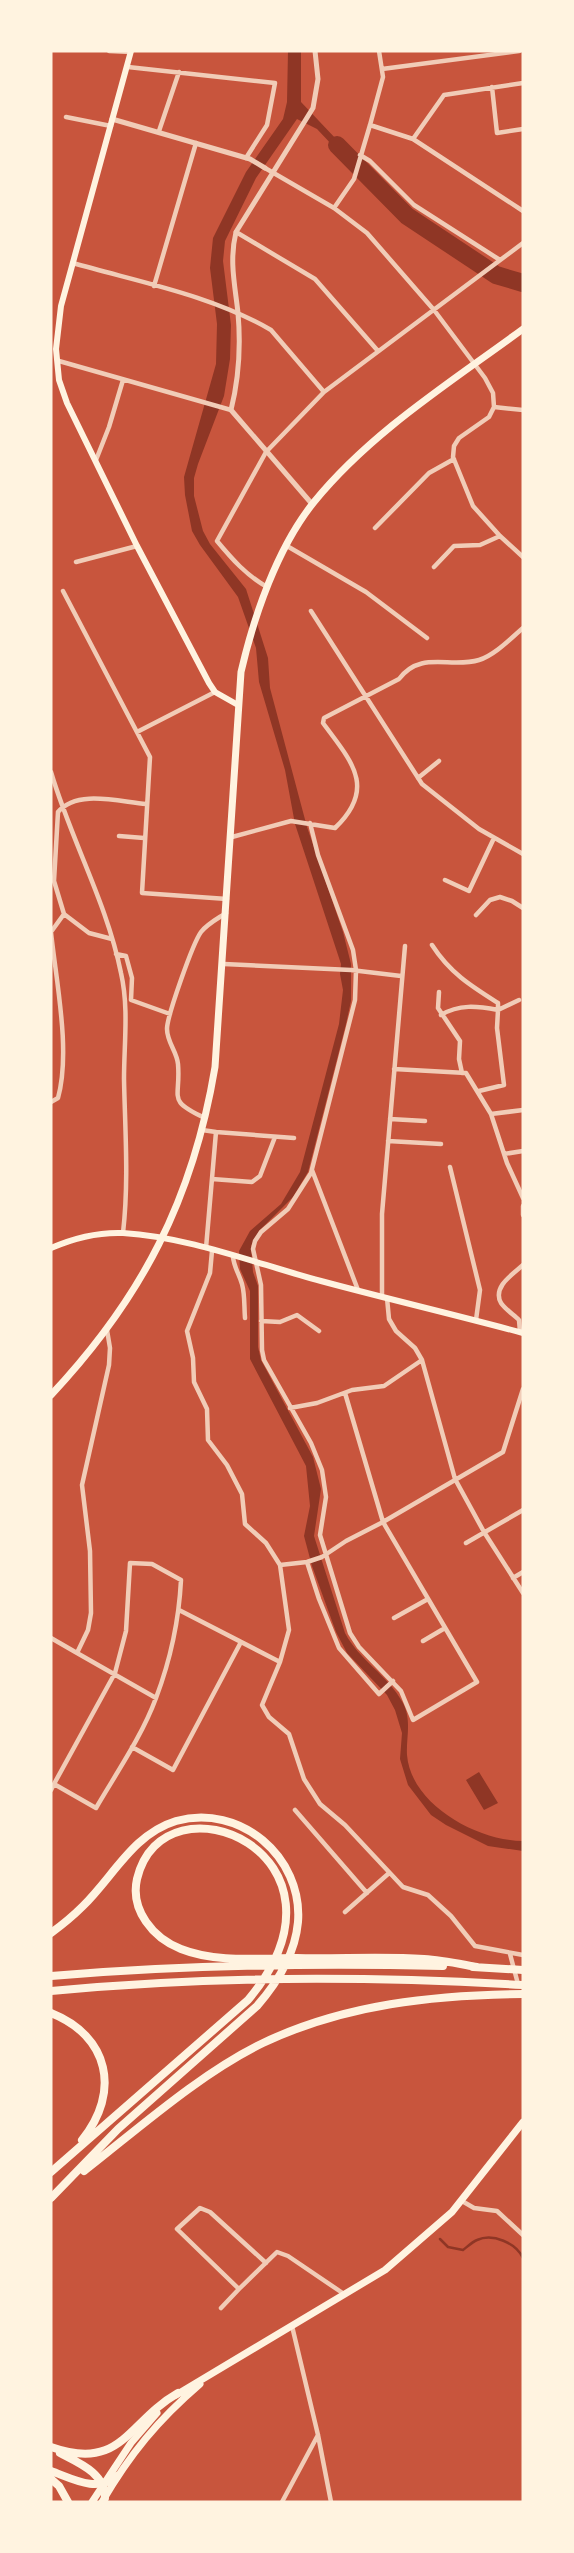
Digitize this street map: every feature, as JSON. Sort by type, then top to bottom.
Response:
[{"type":"highway","points":[[51,1395],[82,1362],[122,1309],[163,1238],[191,1169],[202,1130],[215,1067],[224,964],[232,837],[232,790],[241,673],[249,638],[267,587],[312,504],[337,476],[391,426],[523,329]]},
{"type":"highway","points":[[51,1933],[85,1905],[121,1861],[155,1830],[175,1821],[196,1818],[217,1818],[238,1824],[256,1834],[272,1848],[285,1865],[294,1885],[298,1905],[295,1939],[281,1975],[257,2006],[118,2129],[60,2190]]},
{"type":"highway","points":[[53,2170],[248,2000],[269,1971],[284,1936],[287,1899],[277,1875],[265,1857],[249,1843],[233,1834],[197,1828],[163,1840],[149,1853],[136,1882],[137,1899],[142,1917],[153,1931],[181,1949],[219,1958],[425,1959],[477,1967]]},
{"type":"highway","points":[[51,1976],[199,1966],[315,1964],[523,1970]]},
{"type":"highway","points":[[51,1991],[112,1985],[337,1980],[523,1985]]},
{"type":"highway","points":[[51,2198],[173,2103],[262,2044],[302,2027],[350,2012],[402,2001],[523,1994]]},
{"type":"highway","points":[[51,2013],[71,2022],[86,2035],[96,2049],[103,2067],[106,2087],[96,2120],[79,2143],[53,2170]]},
{"type":"highway","points":[[51,2448],[88,2454],[113,2448],[159,2404],[385,2270],[452,2212],[523,2122]]},
{"type":"highway","points":[[103,2500],[117,2476],[155,2426],[216,2370]]},
{"type":"highway","points":[[92,2502],[135,2437],[178,2393]]},
{"type":"highway","points":[[51,2448],[99,2478],[103,2485],[103,2500]]},
{"type":"highway","points":[[51,2471],[92,2485],[103,2485],[117,2476]]},
{"type":"highway","points":[[51,2479],[59,2486],[68,2502]]},
{"type":"main road","points":[[131,52],[59,313],[56,349],[59,380],[67,403],[137,546],[215,692],[238,705]]},
{"type":"main road","points":[[51,1248],[74,1238],[95,1234],[123,1233],[163,1238],[522,1332]]},
{"type":"street","points":[[109,51],[131,52]]},
{"type":"street","points":[[231,411],[239,368],[232,274],[232,250],[236,232],[313,108],[318,79],[315,51]]},
{"type":"street","points":[[334,208],[356,173],[370,125],[383,77],[379,51]]},
{"type":"street","points":[[382,69],[519,51]]},
{"type":"street","points":[[128,67],[275,82],[267,125],[248,159]]},
{"type":"street","points":[[159,131],[179,72]]},
{"type":"street","points":[[413,139],[444,95],[523,83]]},
{"type":"street","points":[[492,87],[497,133],[523,129]]},
{"type":"street","points":[[66,117],[159,131],[248,159],[334,208],[367,233],[434,310],[475,364],[493,393],[494,407],[489,417],[459,438],[454,446],[454,459],[473,506],[523,557]]},
{"type":"street","points":[[370,125],[413,139],[523,211]]},
{"type":"street","points":[[154,286],[196,143]]},
{"type":"street","points":[[360,157],[370,161],[414,205],[498,262]]},
{"type":"street","points":[[236,232],[315,279],[378,351]]},
{"type":"street","points":[[267,587],[234,562],[217,541],[266,452],[324,392],[523,243]]},
{"type":"street","points":[[73,262],[213,303],[271,330],[324,392]]},
{"type":"street","points":[[59,361],[231,411],[312,504]]},
{"type":"street","points":[[95,461],[110,427],[123,380]]},
{"type":"street","points":[[494,407],[523,410]]},
{"type":"street","points":[[375,528],[429,473],[454,459]]},
{"type":"street","points":[[434,567],[454,546],[481,545],[500,536]]},
{"type":"street","points":[[76,562],[137,546]]},
{"type":"street","points":[[287,546],[366,592],[427,638]]},
{"type":"street","points":[[63,591],[150,757],[142,893],[228,899]]},
{"type":"street","points":[[311,611],[422,784],[479,829],[523,854]]},
{"type":"street","points":[[232,837],[291,821],[335,828],[354,800],[358,782],[356,770],[323,723],[324,718],[399,680],[407,669],[415,665],[436,661],[470,662],[484,659],[523,628]]},
{"type":"street","points":[[137,732],[215,692]]},
{"type":"street","points":[[418,778],[439,761]]},
{"type":"street","points":[[51,772],[61,808],[112,939],[122,976],[127,1024],[124,1079],[127,1137],[123,1233]]},
{"type":"street","points":[[112,939],[89,933],[64,914],[54,881],[58,812],[82,799],[146,804]]},
{"type":"street","points":[[308,823],[352,950],[355,1000],[312,1169],[298,1196],[288,1209],[261,1232],[253,1249],[253,1262],[261,1285],[264,1360],[311,1443],[322,1470],[326,1497],[320,1535],[323,1556],[350,1633],[359,1647],[401,1691],[413,1720],[477,1682],[383,1522],[345,1393]]},
{"type":"street","points":[[119,836],[144,838]]},
{"type":"street","points":[[445,880],[469,891],[494,838]]},
{"type":"street","points":[[475,915],[490,900],[500,897],[523,908]]},
{"type":"street","points":[[205,1118],[186,1109],[176,1094],[178,1062],[169,1042],[167,1028],[190,952],[201,932],[211,922],[227,913]]},
{"type":"street","points":[[51,1101],[58,1098],[61,1088],[63,1036],[51,932],[64,914]]},
{"type":"street","points":[[432,945],[444,964],[470,986],[498,1003],[497,1028],[504,1086],[478,1091]]},
{"type":"street","points":[[405,946],[382,1214],[384,1297],[389,1319],[396,1331],[409,1342],[422,1360],[455,1479],[484,1532],[523,1593]]},
{"type":"street","points":[[116,954],[126,956],[132,978],[131,1000],[170,1014]]},
{"type":"street","points":[[224,964],[354,970],[401,976]]},
{"type":"street","points":[[439,992],[438,1008],[460,1041],[458,1059],[462,1073]]},
{"type":"street","points":[[441,1014],[453,1008],[479,1006],[498,1010],[519,1000]]},
{"type":"street","points":[[394,1069],[466,1073],[491,1114],[523,1198]]},
{"type":"street","points":[[491,1114],[523,1110]]},
{"type":"street","points":[[390,1119],[425,1121]]},
{"type":"street","points":[[202,1130],[294,1138]]},
{"type":"street","points":[[216,1132],[210,1273],[187,1331],[193,1358],[194,1382],[207,1409],[208,1440],[227,1465],[242,1494],[245,1524],[266,1543],[281,1565],[289,1630],[280,1662],[262,1705],[268,1717],[289,1734],[304,1779],[320,1804],[345,1825],[388,1874],[403,1887],[428,1895],[451,1916],[475,1946],[523,1955]]},
{"type":"street","points":[[212,1179],[252,1182],[260,1176],[275,1137]]},
{"type":"street","points":[[388,1140],[441,1144]]},
{"type":"street","points":[[504,1154],[523,1151]]},
{"type":"street","points":[[450,1167],[480,1290],[476,1320]]},
{"type":"street","points":[[312,1169],[358,1290]]},
{"type":"street","points":[[523,1206],[523,1215]]},
{"type":"street","points":[[235,1257],[234,1270],[241,1279],[245,1318]]},
{"type":"street","points":[[522,1332],[519,1320],[501,1303],[499,1294],[505,1280],[523,1265]]},
{"type":"street","points":[[261,1321],[281,1321],[297,1315],[318,1331]]},
{"type":"street","points":[[77,1653],[88,1630],[91,1613],[90,1552],[82,1485],[109,1365],[107,1330]]},
{"type":"street","points":[[290,1408],[383,1386],[422,1360]]},
{"type":"street","points":[[281,1565],[323,1556],[503,1452],[523,1389]]},
{"type":"street","points":[[466,1543],[523,1510]]},
{"type":"street","points":[[308,1561],[319,1599],[339,1648],[379,1694],[392,1682]]},
{"type":"street","points":[[51,1790],[54,1784],[115,1673],[126,1631],[130,1563],[152,1564],[181,1580],[180,1610],[156,1698],[132,1747],[96,1808],[54,1784]]},
{"type":"street","points":[[513,1578],[523,1572]]},
{"type":"street","points":[[394,1618],[428,1599]]},
{"type":"street","points":[[180,1610],[280,1662]]},
{"type":"street","points":[[424,1641],[445,1628]]},
{"type":"street","points":[[51,1638],[156,1698]]},
{"type":"street","points":[[132,1747],[173,1770],[241,1642]]},
{"type":"street","points":[[295,1810],[367,1893]]},
{"type":"street","points":[[345,1912],[388,1874]]},
{"type":"street","points":[[510,1954],[523,2001]]},
{"type":"street","points":[[461,2201],[474,2208],[497,2211],[523,2235]]},
{"type":"street","points":[[239,2289],[177,2229],[200,2208],[210,2212],[266,2263]]},
{"type":"street","points":[[221,2308],[277,2252],[288,2256],[345,2295]]},
{"type":"street","points":[[292,2326],[331,2502]]},
{"type":"street","points":[[282,2502],[318,2435]]},
{"type":"shaded area","points":[[288,51],[301,51],[301,102],[355,159],[352,166],[317,129],[297,119],[256,178],[225,241],[223,261],[231,325],[230,359],[224,396],[194,478],[194,496],[203,531],[210,544],[246,589],[268,658],[270,688],[307,827],[343,932],[351,964],[351,1001],[308,1172],[293,1197],[259,1231],[251,1246],[253,1272],[258,1286],[258,1347],[261,1360],[313,1457],[321,1489],[314,1536],[345,1633],[358,1651],[390,1684],[406,1710],[407,1755],[411,1773],[420,1790],[450,1817],[486,1835],[523,1841],[523,1851],[488,1846],[446,1825],[431,1815],[408,1785],[400,1759],[402,1733],[395,1710],[387,1695],[347,1653],[336,1632],[312,1566],[304,1536],[310,1506],[306,1466],[250,1359],[250,1291],[240,1269],[239,1251],[250,1231],[281,1204],[300,1172],[339,1024],[343,990],[341,964],[295,824],[285,770],[259,682],[256,648],[238,597],[192,531],[184,477],[216,364],[217,324],[210,268],[213,238],[246,172],[283,119],[287,102]]},
{"type":"shaded area","points":[[479,1772],[498,1803],[484,1810],[466,1780]]},
{"type":"waterway","points":[[337,145],[407,216],[496,275],[523,283]]},
{"type":"waterway","points":[[440,2239],[448,2247],[463,2250],[483,2238],[497,2239],[510,2244],[523,2258]]}]
